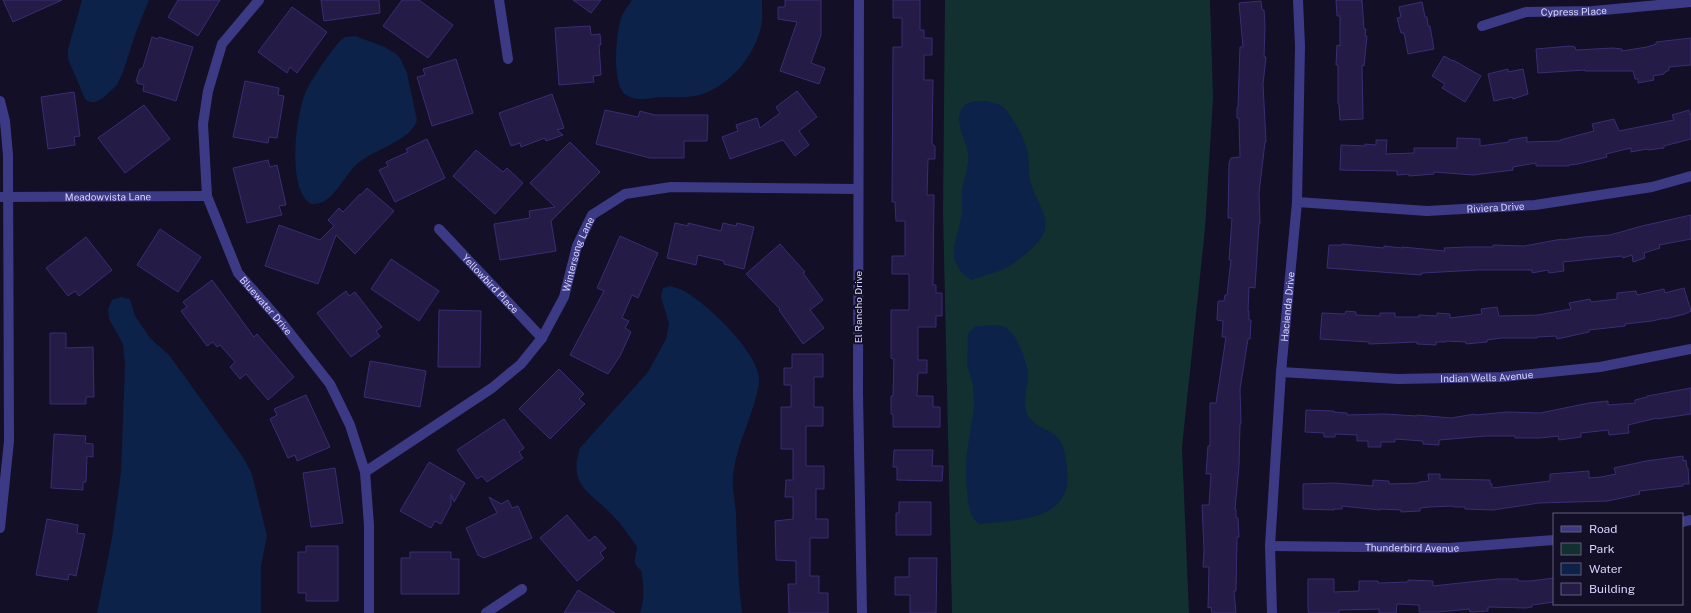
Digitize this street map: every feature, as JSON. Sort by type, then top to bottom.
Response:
[{"type":"street","name":"Bluewater Drive","points":[[259,0],[222,44],[208,91],[203,124],[207,196],[238,274],[282,323],[330,384],[350,425],[365,472],[369,525],[369,613]]},
{"type":"street","points":[[499,0],[508,59]]},
{"type":"street","name":"El Rancho Drive","points":[[859,0],[858,393],[862,613]]},
{"type":"street","name":"Hacienda Drive","points":[[1272,613],[1270,546],[1281,372],[1298,202],[1300,46],[1298,0]]},
{"type":"street","name":"Cypress Place","points":[[1482,26],[1526,12],[1593,11],[1691,2]]},
{"type":"street","points":[[0,101],[5,121],[8,155],[4,197],[4,371],[9,441],[3,466],[0,528]]},
{"type":"street","name":"Riviera Drive","points":[[1298,202],[1427,211],[1535,205],[1652,187],[1691,176]]},
{"type":"street","name":"Wintersong Lane","points":[[365,472],[492,388],[521,364],[542,338],[564,297],[577,246],[592,216],[625,194],[671,187],[858,190]]},
{"type":"street","name":"Meadowvista Lane","points":[[4,197],[207,196]]},
{"type":"street","name":"Yellowbird Place","points":[[439,229],[542,338]]},
{"type":"street","name":"Indian Wells Avenue","points":[[1281,372],[1398,378],[1502,377],[1600,367],[1691,349]]},
{"type":"street","name":"Thunderbird Avenue","points":[[1270,546],[1449,548],[1553,540]]},
{"type":"street","points":[[486,613],[522,589]]},
{"type":"green space","points":[[945,0],[1210,0],[1213,98],[1205,229],[1182,447],[1189,613],[952,613],[943,211]]},
{"type":"water","points":[[82,0],[149,0],[117,85],[103,98],[95,102],[90,102],[85,99],[68,59],[68,49]]},
{"type":"water","points":[[632,0],[762,0],[762,24],[753,49],[739,69],[721,85],[711,91],[695,96],[636,99],[626,95],[621,89],[618,81],[616,59],[619,25],[624,11]]},
{"type":"water","points":[[355,36],[385,47],[400,58],[407,73],[417,120],[407,134],[357,164],[332,195],[326,200],[311,204],[303,196],[298,183],[296,168],[295,150],[302,102],[313,79],[336,46],[345,37]]},
{"type":"water","points":[[987,101],[1002,106],[1014,121],[1022,135],[1028,154],[1031,183],[1044,215],[1045,227],[1044,233],[1038,243],[1016,262],[1002,270],[971,280],[960,270],[954,257],[955,242],[962,215],[962,190],[968,159],[959,118],[962,109],[967,103]]},
{"type":"water","points":[[670,286],[680,289],[692,296],[718,317],[731,330],[742,345],[752,359],[758,372],[759,383],[757,395],[741,441],[733,477],[742,613],[640,613],[643,602],[643,587],[641,570],[635,563],[637,547],[617,520],[584,488],[579,481],[577,472],[577,461],[580,448],[648,372],[666,339],[669,324],[661,297],[663,288]]},
{"type":"water","points":[[121,297],[130,299],[135,316],[150,338],[169,355],[243,457],[252,474],[267,536],[261,566],[261,613],[97,613],[112,538],[121,472],[125,364],[123,344],[109,319],[108,309],[112,300]]},
{"type":"water","points":[[997,325],[1005,327],[1009,330],[1019,344],[1028,372],[1025,405],[1028,415],[1031,420],[1060,440],[1066,458],[1068,477],[1064,495],[1058,504],[1049,510],[1038,515],[1014,521],[979,524],[972,517],[968,502],[966,478],[966,459],[974,407],[973,385],[967,366],[968,333],[975,326]]},
{"type":"building","points":[[3,0],[62,0],[13,22]]},
{"type":"building","points":[[178,0],[220,0],[198,36],[168,17]]},
{"type":"building","points":[[321,0],[379,0],[380,13],[324,21]]},
{"type":"building","points":[[402,0],[419,0],[453,25],[428,58],[383,26]]},
{"type":"building","points":[[573,0],[601,0],[591,13]]},
{"type":"building","points":[[785,0],[821,0],[821,35],[811,63],[825,68],[819,84],[780,71],[797,22],[778,19],[778,7],[785,7]]},
{"type":"building","points":[[893,0],[920,0],[920,30],[924,30],[924,38],[932,38],[932,55],[924,55],[924,80],[933,80],[932,143],[935,146],[935,159],[928,159],[927,195],[934,195],[933,285],[936,285],[936,293],[942,293],[942,316],[936,316],[936,327],[918,327],[918,360],[927,360],[927,373],[918,373],[917,396],[933,396],[933,407],[940,407],[940,427],[893,427],[893,414],[891,414],[894,359],[891,358],[891,310],[909,310],[909,274],[892,274],[892,256],[905,256],[905,221],[896,221],[895,202],[892,202],[893,47],[902,47],[902,18],[893,18]]},
{"type":"building","points":[[1336,0],[1362,0],[1364,29],[1366,29],[1365,36],[1367,36],[1364,66],[1362,65],[1363,119],[1340,120],[1338,104],[1338,65],[1336,65],[1337,45],[1340,46],[1340,16],[1337,16]]},
{"type":"building","points":[[1261,1],[1262,10],[1264,10],[1265,25],[1264,57],[1266,57],[1263,84],[1266,142],[1259,193],[1260,224],[1255,288],[1249,287],[1248,311],[1249,320],[1251,320],[1250,339],[1248,339],[1240,389],[1241,424],[1235,509],[1236,518],[1238,518],[1239,537],[1237,537],[1236,591],[1234,591],[1236,613],[1212,613],[1211,607],[1208,608],[1209,567],[1203,567],[1204,550],[1202,505],[1209,505],[1211,474],[1206,474],[1208,446],[1210,446],[1210,403],[1216,403],[1226,337],[1222,337],[1223,321],[1217,320],[1218,301],[1224,301],[1225,295],[1227,295],[1231,260],[1229,260],[1232,218],[1228,218],[1229,163],[1231,158],[1240,157],[1239,118],[1237,118],[1237,108],[1240,47],[1243,47],[1239,3]]},
{"type":"building","points":[[1422,2],[1425,17],[1427,17],[1428,26],[1430,26],[1434,49],[1408,54],[1404,33],[1401,33],[1397,18],[1401,17],[1399,7]]},
{"type":"building","points":[[292,7],[327,32],[297,73],[290,67],[287,73],[258,52]]},
{"type":"building","points":[[590,26],[591,35],[600,34],[601,45],[599,45],[601,75],[593,76],[594,82],[559,85],[555,28]]},
{"type":"building","points":[[152,37],[158,39],[159,37],[193,47],[176,101],[143,91],[144,85],[137,83],[138,81],[136,81],[140,69],[143,67]]},
{"type":"building","points":[[1691,38],[1691,65],[1669,67],[1669,70],[1664,74],[1653,76],[1654,80],[1638,83],[1638,79],[1635,79],[1633,71],[1585,70],[1538,73],[1536,49],[1570,46],[1575,47],[1576,50],[1613,48],[1622,49],[1622,51],[1647,47],[1656,44],[1656,42]]},
{"type":"building","points":[[1444,56],[1481,76],[1465,102],[1442,88],[1445,84],[1432,76]]},
{"type":"building","points":[[456,59],[473,113],[432,126],[417,77],[425,75],[423,69]]},
{"type":"building","points":[[1508,69],[1508,72],[1523,69],[1528,94],[1513,99],[1512,97],[1494,101],[1488,74]]},
{"type":"building","points":[[245,81],[279,88],[278,95],[284,96],[277,138],[269,137],[268,143],[233,137]]},
{"type":"building","points":[[797,91],[817,117],[799,131],[809,145],[795,156],[783,140],[730,159],[722,137],[738,131],[736,125],[757,118],[760,128],[780,113],[776,107]]},
{"type":"building","points":[[74,92],[80,136],[74,137],[75,145],[48,149],[41,97]]},
{"type":"building","points":[[552,94],[564,128],[557,130],[563,135],[546,141],[545,138],[521,147],[520,143],[511,146],[499,113]]},
{"type":"building","points":[[144,105],[170,139],[125,173],[98,138]]},
{"type":"building","points":[[605,110],[638,117],[640,111],[655,115],[708,115],[707,141],[684,141],[684,158],[650,158],[596,144]]},
{"type":"building","points":[[1689,110],[1691,116],[1691,139],[1664,146],[1664,148],[1631,152],[1631,148],[1606,154],[1607,157],[1569,166],[1536,166],[1536,163],[1513,167],[1513,170],[1473,175],[1434,172],[1434,174],[1409,176],[1409,174],[1397,175],[1397,171],[1340,170],[1341,145],[1376,145],[1376,140],[1387,140],[1386,154],[1414,153],[1414,148],[1457,148],[1457,138],[1480,139],[1480,146],[1509,142],[1509,140],[1527,137],[1527,142],[1560,141],[1594,131],[1592,124],[1614,119],[1619,131],[1674,120],[1672,115]]},
{"type":"building","points":[[427,139],[445,178],[395,202],[379,170],[388,166],[386,162],[408,152],[406,149]]},
{"type":"building","points":[[570,142],[600,172],[551,221],[556,251],[500,260],[494,224],[530,218],[529,211],[555,207],[530,183]]},
{"type":"building","points":[[476,150],[503,172],[507,168],[523,183],[495,214],[453,176]]},
{"type":"building","points":[[268,160],[270,167],[277,165],[286,205],[279,206],[282,215],[247,223],[233,168]]},
{"type":"building","points":[[367,188],[394,211],[355,254],[336,235],[318,284],[265,266],[279,225],[320,240],[334,226],[328,220],[339,208],[343,212]]},
{"type":"building","points":[[1691,215],[1691,239],[1659,245],[1660,248],[1644,253],[1645,258],[1633,262],[1632,255],[1623,258],[1622,256],[1563,262],[1564,271],[1549,273],[1548,270],[1532,273],[1532,270],[1478,270],[1422,273],[1421,275],[1327,268],[1329,245],[1342,244],[1384,248],[1384,246],[1445,251],[1444,248],[1493,247],[1493,245],[1524,246],[1562,239],[1610,235]]},
{"type":"building","points":[[675,223],[688,226],[688,223],[721,231],[723,223],[736,226],[737,223],[754,227],[744,269],[724,264],[724,261],[698,255],[696,265],[667,258]]},
{"type":"building","points":[[160,229],[201,257],[178,292],[137,265]]},
{"type":"building","points":[[620,236],[658,253],[638,298],[632,295],[622,318],[629,321],[625,328],[631,332],[620,356],[608,374],[570,355],[604,291],[597,288]]},
{"type":"building","points":[[86,237],[112,270],[79,296],[75,291],[68,296],[46,268]]},
{"type":"building","points":[[780,244],[805,272],[803,273],[823,300],[810,310],[824,328],[803,344],[779,310],[780,309],[746,274]]},
{"type":"building","points":[[391,259],[439,291],[419,321],[371,289]]},
{"type":"building","points":[[212,280],[254,337],[257,334],[294,377],[268,400],[246,374],[240,379],[230,367],[235,362],[220,345],[217,347],[213,342],[207,346],[181,311],[187,307],[183,302]]},
{"type":"building","points":[[1684,288],[1691,311],[1685,314],[1665,319],[1625,324],[1625,326],[1589,330],[1589,332],[1557,339],[1556,336],[1537,338],[1501,338],[1487,340],[1487,342],[1466,344],[1466,342],[1436,342],[1436,345],[1417,344],[1417,342],[1369,344],[1369,342],[1320,339],[1322,313],[1345,314],[1346,311],[1356,312],[1356,315],[1380,316],[1380,313],[1395,313],[1395,317],[1419,317],[1419,315],[1437,316],[1437,313],[1450,314],[1450,318],[1482,314],[1481,309],[1497,307],[1499,316],[1538,315],[1571,309],[1569,303],[1590,299],[1591,302],[1617,299],[1617,293],[1636,291],[1637,295],[1664,289],[1665,293]]},
{"type":"building","points":[[346,291],[349,296],[355,292],[382,327],[376,331],[380,336],[351,357],[317,313]]},
{"type":"building","points":[[439,310],[481,311],[480,367],[438,367]]},
{"type":"building","points":[[50,333],[66,333],[66,348],[93,347],[94,397],[86,397],[86,404],[50,404]]},
{"type":"building","points":[[792,354],[823,354],[823,377],[814,377],[814,407],[823,407],[823,426],[806,426],[806,466],[824,466],[824,489],[816,489],[816,519],[828,519],[828,538],[810,538],[810,576],[819,576],[819,593],[828,593],[828,613],[789,613],[788,584],[796,584],[796,561],[776,560],[775,521],[793,519],[793,497],[785,497],[786,480],[793,480],[793,449],[781,449],[781,407],[791,407],[791,385],[784,385],[784,368],[792,368]]},
{"type":"building","points":[[370,361],[426,371],[420,407],[364,397]]},
{"type":"building","points":[[559,369],[584,394],[579,399],[585,404],[550,439],[519,409]]},
{"type":"building","points":[[1691,388],[1691,414],[1657,418],[1628,425],[1629,433],[1609,435],[1608,430],[1581,433],[1581,437],[1559,440],[1558,436],[1515,438],[1515,436],[1486,436],[1439,440],[1439,445],[1423,444],[1423,441],[1395,439],[1395,442],[1381,442],[1381,447],[1368,447],[1368,441],[1357,441],[1357,435],[1335,434],[1335,437],[1324,437],[1324,433],[1305,432],[1306,410],[1334,411],[1347,413],[1347,415],[1384,414],[1451,418],[1475,414],[1507,412],[1540,413],[1589,403],[1608,401],[1608,405],[1635,403],[1635,400],[1647,396]]},
{"type":"building","points":[[306,395],[330,447],[297,461],[295,455],[288,458],[270,419],[277,415],[274,409]]},
{"type":"building","points":[[504,419],[524,448],[519,452],[523,458],[487,482],[482,476],[477,479],[457,450]]},
{"type":"building","points":[[54,434],[86,436],[85,443],[93,444],[93,457],[87,456],[86,482],[83,482],[83,490],[51,488]]},
{"type":"building","points":[[894,450],[933,450],[932,466],[943,466],[942,481],[897,480],[897,467],[893,467]]},
{"type":"building","points":[[1683,456],[1683,461],[1686,460],[1688,468],[1689,484],[1639,491],[1640,494],[1608,501],[1539,503],[1493,510],[1465,509],[1465,507],[1453,506],[1420,508],[1420,511],[1401,512],[1401,510],[1380,510],[1342,506],[1342,509],[1334,510],[1303,509],[1303,484],[1335,483],[1373,486],[1373,480],[1389,481],[1389,484],[1419,483],[1429,481],[1428,474],[1440,474],[1440,479],[1490,480],[1492,488],[1550,481],[1550,474],[1589,471],[1589,478],[1601,477],[1616,474],[1614,468],[1646,461]]},
{"type":"building","points":[[429,462],[465,483],[454,502],[451,494],[451,505],[441,524],[435,521],[431,528],[400,511]]},
{"type":"building","points":[[335,468],[343,523],[311,527],[303,473]]},
{"type":"building","points":[[489,497],[501,504],[508,500],[512,508],[518,506],[532,538],[484,558],[478,555],[466,528],[497,513]]},
{"type":"building","points":[[899,502],[931,502],[931,535],[896,535],[896,513],[899,513]]},
{"type":"building","points":[[567,515],[589,541],[595,536],[606,548],[600,553],[604,558],[577,581],[540,538]]},
{"type":"building","points":[[47,519],[78,525],[77,533],[85,534],[76,576],[69,574],[68,580],[36,575]]},
{"type":"building","points":[[306,546],[338,546],[338,601],[306,601],[306,593],[298,593],[298,552],[306,552]]},
{"type":"building","points":[[410,552],[451,552],[451,559],[459,559],[459,594],[401,594],[401,558],[410,558]]},
{"type":"building","points":[[909,558],[937,558],[936,613],[910,613],[910,595],[895,595],[895,577],[909,577]]},
{"type":"building","points":[[1553,578],[1553,602],[1532,605],[1532,607],[1526,608],[1488,607],[1488,611],[1470,612],[1469,609],[1419,612],[1419,605],[1397,604],[1396,613],[1379,613],[1379,609],[1339,610],[1339,613],[1309,613],[1308,610],[1308,579],[1334,579],[1334,592],[1359,591],[1359,581],[1378,581],[1378,583],[1408,582],[1408,580],[1433,581],[1433,586],[1497,579],[1518,579],[1518,581]]},
{"type":"building","points":[[578,590],[615,613],[564,613]]}]
